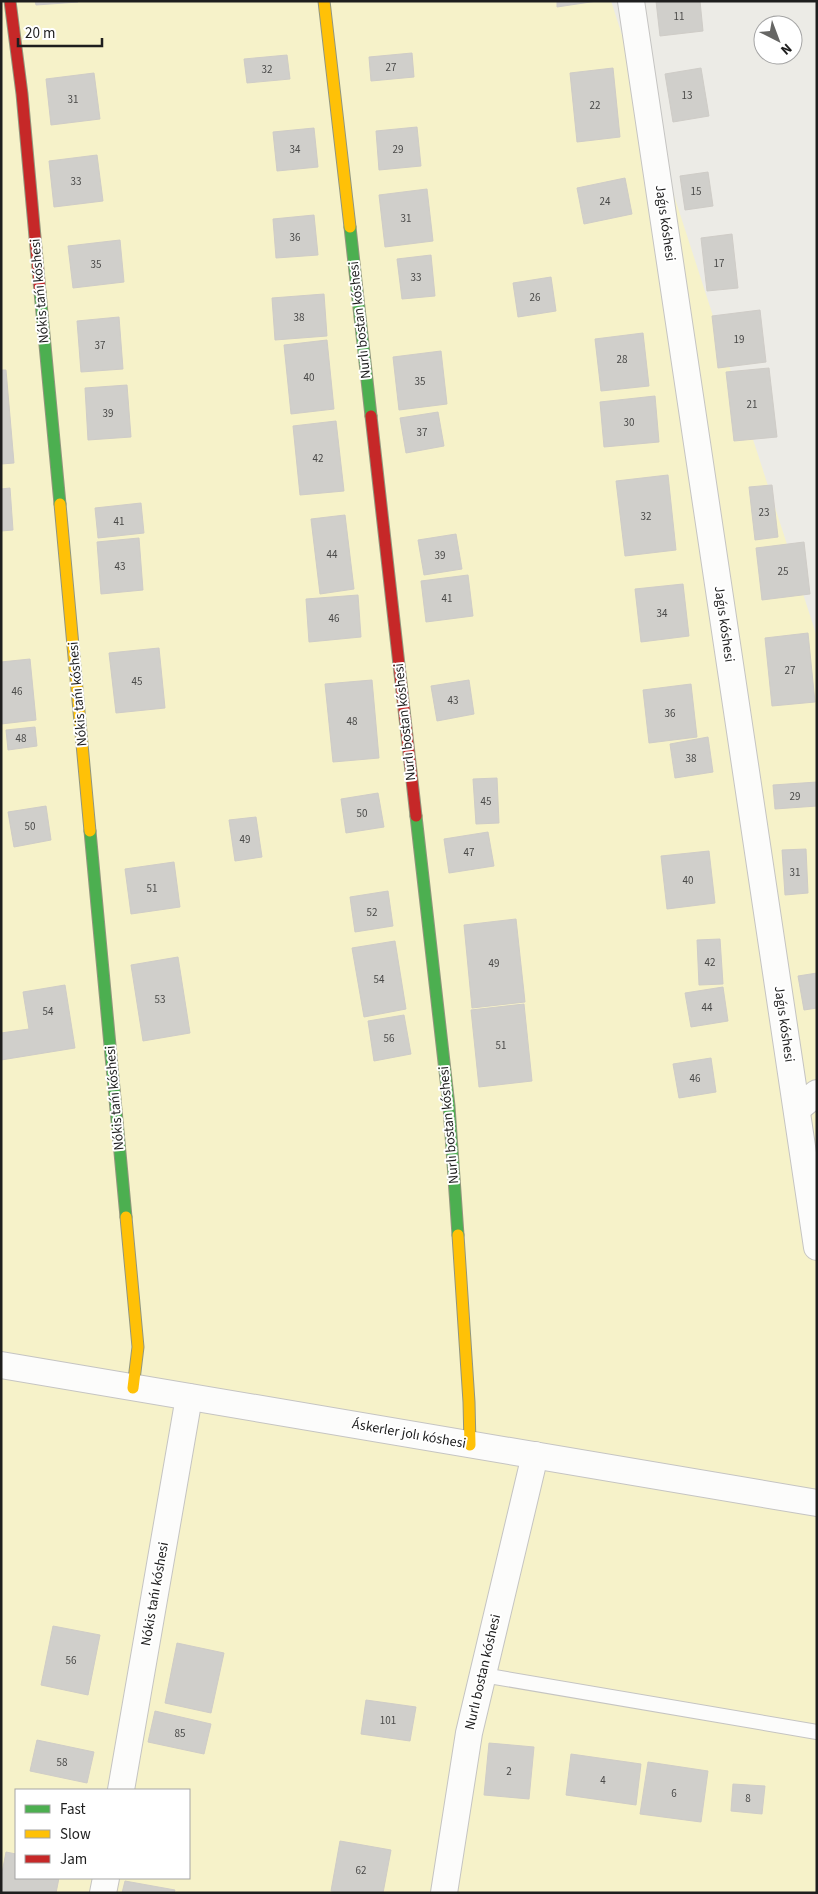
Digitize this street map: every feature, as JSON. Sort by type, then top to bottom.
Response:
[{"type":"street","name":"Nókis tańı kóshesi","points":[[10,1],[22,94],[138,1348],[133,1388]]},
{"type":"street","name":"Nurlı bostan kóshesi","points":[[324,1],[449,1106],[469,1402],[470,1445]]},
{"type":"street","name":"Jaǵıs kóshesi","points":[[632,1],[817,1247]]},
{"type":"street","points":[[797,1109],[817,1093]]},
{"type":"street","name":"Áskerler jolı kóshesi","points":[[1,1365],[470,1445],[816,1496]]},
{"type":"street","name":"Nókis tańı kóshesi","points":[[121,1789],[189,1397]]},
{"type":"street","name":"Nurlı bostan kóshesi","points":[[444,1893],[469,1733],[535,1455]]},
{"type":"street","points":[[104,1893],[106,1879]]},
{"type":"lane","points":[[483,1675],[817,1732]]},
{"type":"sand","points":[[1,1],[611,1],[817,637],[817,1893],[1,1893]]},
{"type":"building","points":[[35,1],[78,1],[78,2],[36,5]]},
{"type":"building","points":[[557,1],[597,1],[557,7]]},
{"type":"building","points":[[656,1],[700,1],[703,31],[660,36]]},
{"type":"building","points":[[412,53],[414,77],[371,81],[369,57]]},
{"type":"building","points":[[287,55],[290,79],[247,83],[244,59]]},
{"type":"building","points":[[613,68],[620,137],[577,142],[570,73]]},
{"type":"building","points":[[701,68],[709,116],[673,122],[665,74]]},
{"type":"building","points":[[94,73],[100,119],[51,125],[46,79]]},
{"type":"building","points":[[417,127],[421,166],[379,170],[376,131]]},
{"type":"building","points":[[314,128],[318,167],[277,171],[273,132]]},
{"type":"building","points":[[97,155],[103,201],[54,207],[49,161]]},
{"type":"building","points":[[708,172],[713,206],[685,210],[680,176]]},
{"type":"building","points":[[625,178],[632,214],[584,224],[577,188]]},
{"type":"building","points":[[427,189],[433,241],[385,247],[379,195]]},
{"type":"building","points":[[314,215],[318,255],[276,258],[273,219]]},
{"type":"building","points":[[732,234],[738,288],[707,291],[701,238]]},
{"type":"building","points":[[120,240],[124,282],[73,288],[68,246]]},
{"type":"building","points":[[431,255],[435,296],[402,299],[397,259]]},
{"type":"building","points":[[551,277],[556,311],[518,317],[513,283]]},
{"type":"building","points":[[324,294],[327,336],[275,340],[272,298]]},
{"type":"building","points":[[760,310],[766,362],[718,368],[712,316]]},
{"type":"building","points":[[119,317],[123,369],[81,372],[77,321]]},
{"type":"building","points":[[643,333],[649,386],[601,391],[595,339]]},
{"type":"building","points":[[327,340],[334,409],[291,414],[284,345]]},
{"type":"building","points":[[441,351],[447,404],[399,410],[393,357]]},
{"type":"building","points":[[769,368],[777,437],[734,441],[726,372]]},
{"type":"building","points":[[1,370],[6,370],[14,463],[1,464]]},
{"type":"building","points":[[127,385],[131,437],[88,440],[85,388]]},
{"type":"building","points":[[655,396],[659,442],[604,447],[600,402]]},
{"type":"building","points":[[438,412],[444,446],[406,453],[400,418]]},
{"type":"building","points":[[336,421],[344,491],[300,495],[293,426]]},
{"type":"building","points":[[668,475],[676,550],[625,556],[616,481]]},
{"type":"building","points":[[772,485],[778,537],[755,540],[749,487]]},
{"type":"building","points":[[10,488],[13,530],[1,531],[1,489]]},
{"type":"building","points":[[141,503],[144,533],[98,538],[95,508]]},
{"type":"building","points":[[345,515],[354,589],[320,594],[311,519]]},
{"type":"building","points":[[456,534],[462,569],[424,575],[418,540]]},
{"type":"building","points":[[139,538],[143,590],[101,594],[97,542]]},
{"type":"building","points":[[804,542],[810,594],[762,600],[756,548]]},
{"type":"building","points":[[468,575],[473,616],[426,622],[421,581]]},
{"type":"building","points":[[683,584],[689,636],[641,642],[635,589]]},
{"type":"building","points":[[358,595],[361,637],[309,642],[306,599]]},
{"type":"building","points":[[808,633],[815,702],[772,706],[765,638]]},
{"type":"building","points":[[159,648],[165,708],[116,713],[109,653]]},
{"type":"building","points":[[30,659],[36,720],[1,724],[1,662]]},
{"type":"building","points":[[372,680],[379,758],[333,762],[325,684]]},
{"type":"building","points":[[469,680],[474,714],[437,721],[431,686]]},
{"type":"building","points":[[691,684],[697,737],[649,743],[643,690]]},
{"type":"building","points":[[35,727],[37,746],[8,750],[6,730]]},
{"type":"building","points":[[708,737],[713,772],[675,778],[670,744]]},
{"type":"building","points":[[497,778],[499,823],[476,824],[473,779]]},
{"type":"building","points":[[817,782],[817,806],[775,809],[773,785]]},
{"type":"building","points":[[378,793],[384,827],[346,833],[341,799]]},
{"type":"building","points":[[46,806],[51,840],[14,847],[8,812]]},
{"type":"building","points":[[256,817],[262,857],[235,861],[229,820]]},
{"type":"building","points":[[488,832],[494,866],[449,873],[444,839]]},
{"type":"building","points":[[806,849],[808,893],[785,895],[782,850]]},
{"type":"building","points":[[709,851],[715,903],[667,909],[661,856]]},
{"type":"building","points":[[174,862],[180,907],[131,914],[125,869]]},
{"type":"building","points":[[388,891],[393,926],[355,932],[350,897]]},
{"type":"building","points":[[516,919],[525,1002],[472,1008],[464,925]]},
{"type":"building","points":[[720,939],[723,984],[699,985],[697,940]]},
{"type":"building","points":[[395,941],[406,1009],[364,1017],[352,948]]},
{"type":"building","points":[[178,957],[190,1033],[143,1041],[131,965]]},
{"type":"building","points":[[817,973],[817,1008],[804,1010],[798,976]]},
{"type":"building","points":[[65,985],[75,1048],[1,1060],[1,1033],[29,1029],[23,992]]},
{"type":"building","points":[[723,987],[728,1021],[691,1027],[685,993]]},
{"type":"building","points":[[524,1004],[532,1081],[479,1087],[471,1010]]},
{"type":"building","points":[[404,1015],[411,1054],[374,1061],[368,1021]]},
{"type":"building","points":[[711,1058],[716,1092],[679,1098],[673,1064]]},
{"type":"building","points":[[53,1626],[100,1635],[88,1695],[41,1685]]},
{"type":"building","points":[[177,1643],[224,1653],[211,1713],[165,1703]]},
{"type":"building","points":[[366,1700],[416,1707],[410,1741],[361,1734]]},
{"type":"building","points":[[155,1711],[211,1724],[204,1754],[148,1742]]},
{"type":"building","points":[[37,1740],[94,1752],[87,1783],[30,1771]]},
{"type":"building","points":[[489,1743],[534,1747],[529,1799],[484,1795]]},
{"type":"building","points":[[571,1754],[641,1764],[636,1805],[566,1795]]},
{"type":"building","points":[[648,1762],[708,1771],[701,1822],[640,1814]]},
{"type":"building","points":[[733,1784],[765,1786],[762,1814],[731,1811]]},
{"type":"building","points":[[340,1841],[391,1850],[383,1893],[331,1891]]},
{"type":"building","points":[[6,1852],[15,1854],[15,1879],[59,1879],[56,1893],[1,1893],[1,1878]]},
{"type":"building","points":[[125,1881],[175,1890],[174,1893],[122,1893]]},
{"type":"traffic: fast","points":[[350,227],[371,416]]},
{"type":"traffic: fast","points":[[40,292],[60,504]]},
{"type":"traffic: fast","points":[[416,816],[449,1106],[458,1235]]},
{"type":"traffic: fast","points":[[90,831],[126,1217]]},
{"type":"traffic: slow","points":[[324,1],[350,227]]},
{"type":"traffic: slow","points":[[60,504],[90,831]]},
{"type":"traffic: slow","points":[[126,1217],[138,1347],[133,1388]]},
{"type":"traffic: slow","points":[[458,1235],[470,1445]]},
{"type":"traffic: jam","points":[[10,1],[22,94],[40,292]]},
{"type":"traffic: jam","points":[[371,416],[416,816]]}]
